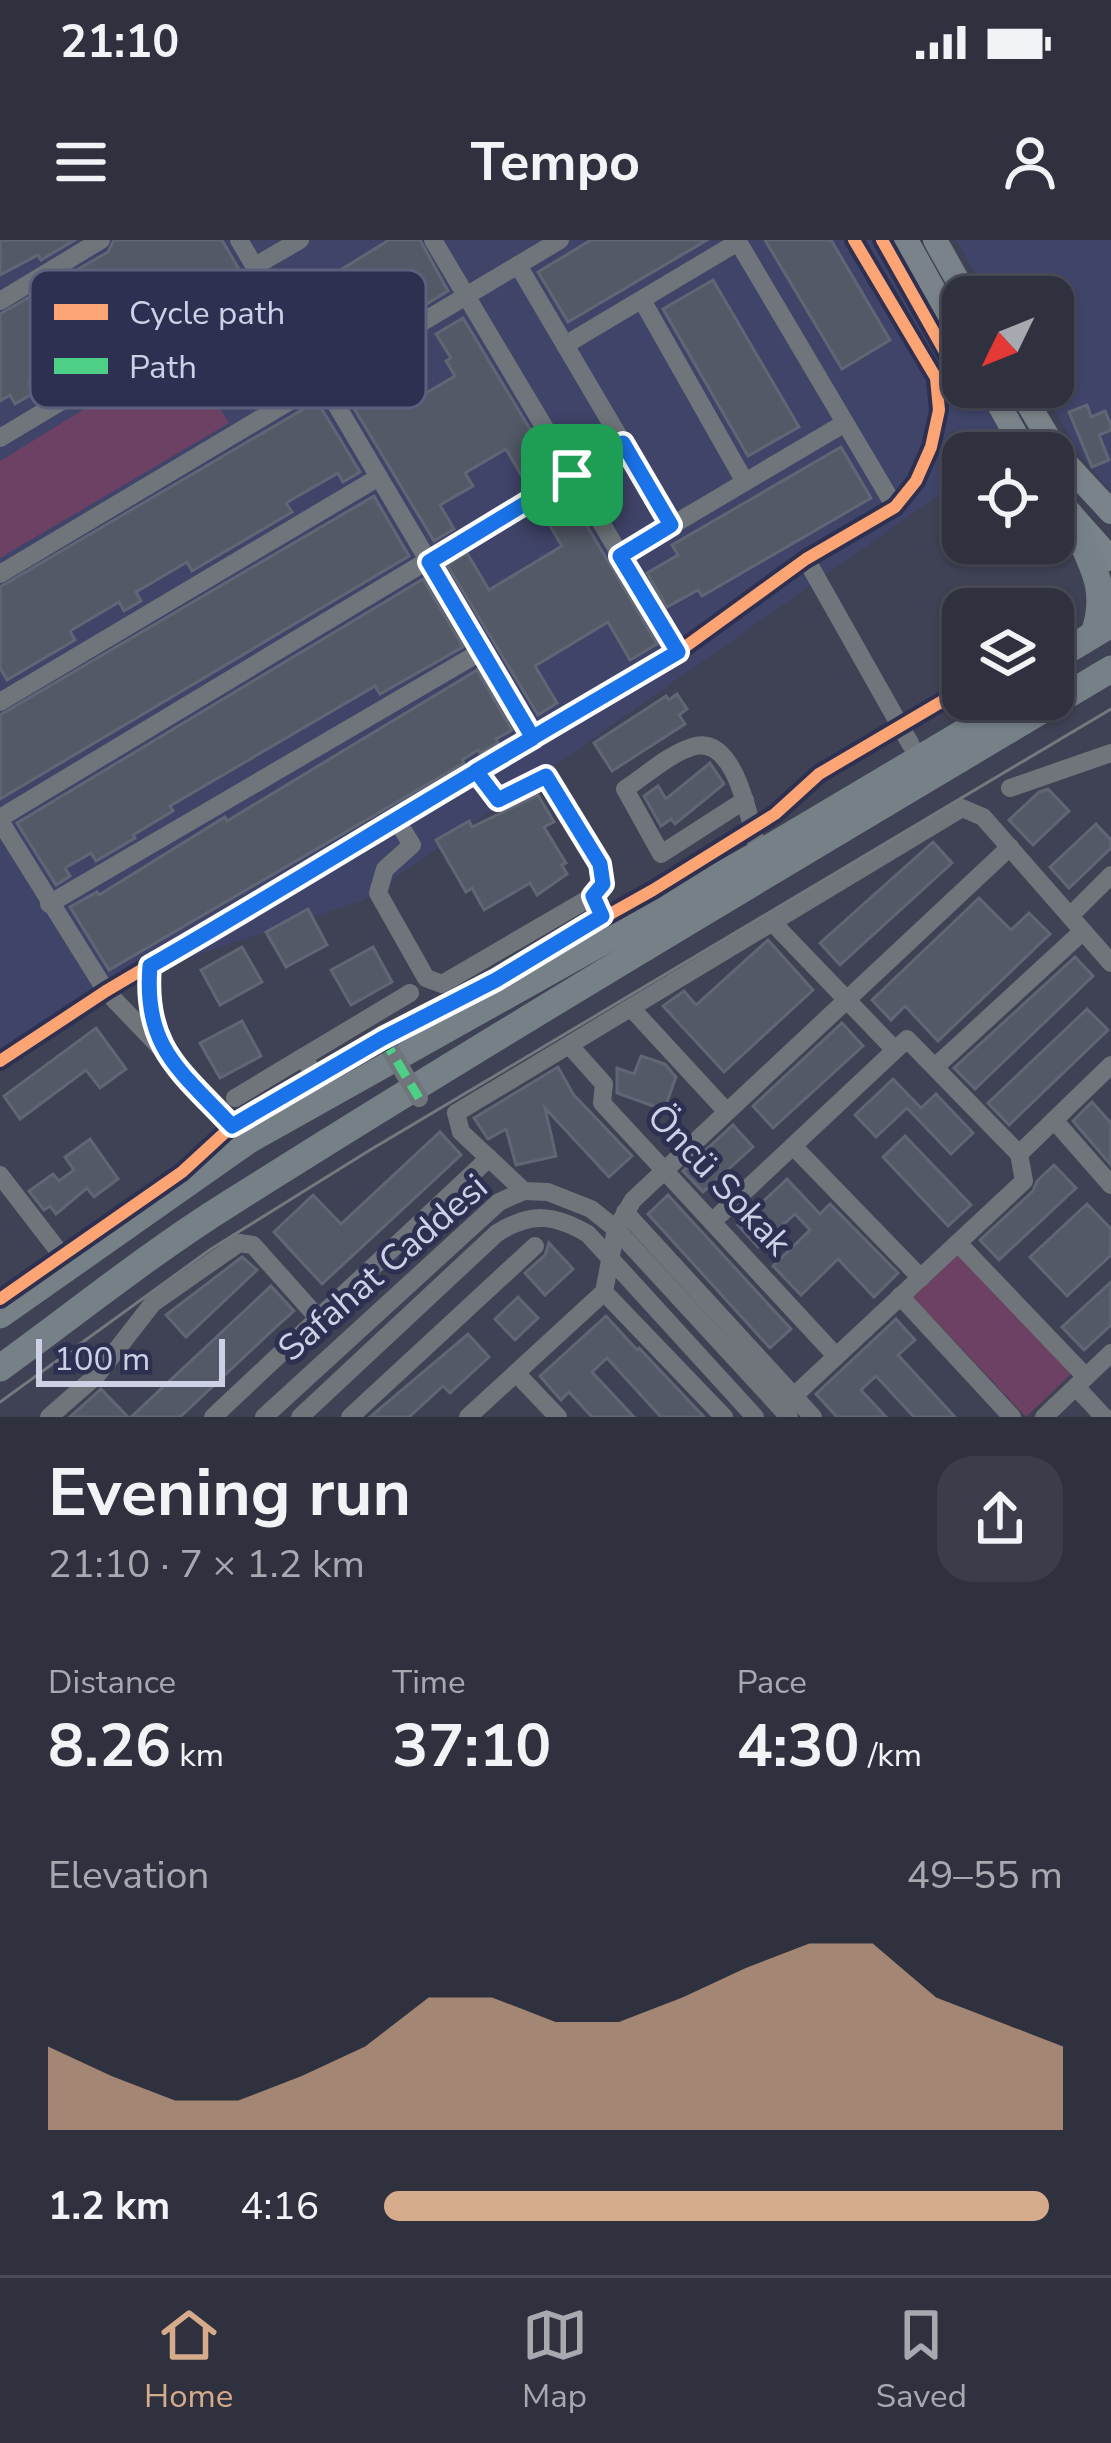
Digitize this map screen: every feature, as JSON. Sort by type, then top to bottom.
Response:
[{"type":"highway","points":[[1074,525],[1110,588],[1107,633],[1074,662]]},
{"type":"highway","points":[[1074,649],[1107,633]]},
{"type":"highway","points":[[694,890],[756,842],[1111,669]]},
{"type":"highway","points":[[637,956],[759,895],[1111,688]]},
{"type":"highway","points":[[0,1368],[228,1204],[764,874],[931,754],[966,720]]},
{"type":"highway","points":[[0,1316],[249,1140],[986,720]]},
{"type":"main road","points":[[905,240],[942,305]]},
{"type":"main road","points":[[935,240],[956,276]]},
{"type":"main road","points":[[1031,408],[1060,457],[1111,512]]},
{"type":"main road","points":[[1074,517],[1111,559]]},
{"type":"street","points":[[51,270],[100,240]]},
{"type":"street","points":[[239,240],[257,270]]},
{"type":"street","points":[[263,270],[300,240]]},
{"type":"street","points":[[433,240],[678,652]]},
{"type":"street","points":[[426,321],[560,240]]},
{"type":"street","points":[[0,1061],[106,991],[678,652],[806,560],[895,507],[916,481],[931,447],[939,410],[937,378],[854,240]]},
{"type":"street","points":[[565,345],[738,241],[895,507]]},
{"type":"street","points":[[518,265],[671,525]]},
{"type":"street","points":[[0,301],[30,283]]},
{"type":"street","points":[[642,300],[746,482]]},
{"type":"street","points":[[0,438],[47,408]]},
{"type":"street","points":[[0,574],[282,408]]},
{"type":"street","points":[[339,408],[533,738]]},
{"type":"street","points":[[620,556],[845,423]]},
{"type":"street","points":[[249,1140],[106,991],[0,819],[623,443]]},
{"type":"street","points":[[0,701],[379,477]]},
{"type":"street","points":[[806,560],[931,754]]},
{"type":"street","points":[[49,904],[482,651]]},
{"type":"street","points":[[745,800],[662,854],[625,789],[694,746],[711,748],[725,756],[745,800],[756,842]]},
{"type":"street","points":[[1010,788],[1111,753]]},
{"type":"street","points":[[396,819],[412,845],[385,869],[378,893],[427,978],[442,984],[593,896],[603,884],[600,864],[546,776],[498,800],[476,771]]},
{"type":"street","points":[[524,1191],[461,1132],[456,1113],[962,808],[983,817],[1111,963]]},
{"type":"street","points":[[468,1417],[604,1292],[621,1221],[666,1169],[1010,847]]},
{"type":"street","points":[[935,1067],[1077,924],[1111,875]]},
{"type":"street","points":[[593,896],[611,936]]},
{"type":"street","points":[[773,923],[895,1050]]},
{"type":"street","points":[[150,966],[148,990],[163,1052]]},
{"type":"street","points":[[235,1098],[410,993]]},
{"type":"street","points":[[632,1009],[727,1112]]},
{"type":"street","points":[[383,1038],[419,1098]]},
{"type":"street","points":[[713,1221],[907,1039],[1018,1154],[1024,1181],[836,1356],[788,1407]]},
{"type":"street","name":"Öncü Sokak","points":[[570,1046],[604,1084],[602,1103],[836,1356]]},
{"type":"street","points":[[303,1057],[327,1093]]},
{"type":"street","points":[[1018,1154],[1111,1065]]},
{"type":"street","points":[[1054,1120],[1111,1186]]},
{"type":"street","points":[[794,1146],[921,1278]]},
{"type":"street","points":[[213,1417],[488,1159]]},
{"type":"street","points":[[0,1175],[70,1266]]},
{"type":"street","name":"Safahat Caddesi","points":[[264,1417],[499,1202],[524,1191],[571,1198],[621,1221],[788,1407],[813,1417]]},
{"type":"street","name":"Safahat Caddesi","points":[[300,1417],[497,1233],[539,1215],[564,1220],[588,1234],[750,1415]]},
{"type":"street","points":[[50,1417],[97,1375],[153,1303],[239,1243],[253,1245],[319,1318]]},
{"type":"street","points":[[958,1243],[1081,1382],[1104,1417]]},
{"type":"street","points":[[350,1417],[535,1246]]},
{"type":"street","points":[[604,1292],[724,1417]]},
{"type":"street","points":[[901,1296],[1012,1417]]},
{"type":"street","points":[[1044,1417],[1111,1353]]},
{"type":"street","points":[[517,1373],[558,1417]]},
{"type":"shaded area","points":[[0,240],[886,240],[942,335],[942,408],[985,408],[1000,432],[942,432],[942,493],[364,900],[90,990],[0,1051]]},
{"type":"shaded area","points":[[956,240],[1111,240],[1111,492],[1082,457],[1074,432],[1067,432],[1053,408],[1074,408],[1074,276],[977,276]]},
{"type":"shaded area","points":[[86,408],[219,408],[229,423],[0,558],[0,461]]},
{"type":"shaded area","points":[[958,1254],[1071,1374],[1026,1417],[913,1297]]},
{"type":"building","points":[[0,240],[75,240],[41,260],[38,255],[0,275]]},
{"type":"building","points":[[114,240],[222,240],[239,270],[77,270],[108,252]]},
{"type":"building","points":[[389,240],[420,240],[448,291],[426,304],[426,270],[340,270]]},
{"type":"building","points":[[591,240],[707,240],[568,322],[538,272]]},
{"type":"building","points":[[765,240],[831,240],[890,340],[842,369]]},
{"type":"building","points":[[713,280],[799,427],[748,456],[663,309]]},
{"type":"building","points":[[30,297],[30,395],[15,404],[10,395],[0,401],[0,314]]},
{"type":"building","points":[[463,318],[554,469],[527,485],[506,449],[465,473],[473,486],[440,505],[454,529],[434,541],[354,408],[426,408],[426,393],[455,376],[446,361],[451,358],[436,334]]},
{"type":"building","points":[[1087,405],[1091,417],[1105,411],[1111,425],[1111,430],[1099,435],[1109,460],[1092,467],[1069,412]]},
{"type":"building","points":[[305,408],[321,408],[360,472],[343,482],[338,473],[286,503],[292,512],[192,571],[187,562],[136,592],[141,601],[124,611],[119,602],[70,631],[75,640],[7,680],[0,668],[0,587]]},
{"type":"building","points":[[841,447],[871,498],[702,596],[698,590],[667,607],[647,573],[678,555],[672,545]]},
{"type":"building","points":[[567,492],[657,644],[630,660],[608,622],[535,666],[557,703],[538,715],[447,565],[467,553],[489,590],[562,546],[540,509]]},
{"type":"building","points":[[374,496],[409,556],[0,799],[0,715]]},
{"type":"building","points":[[423,579],[463,647],[380,694],[375,686],[170,806],[173,811],[96,861],[91,853],[65,868],[70,876],[56,885],[17,823]]},
{"type":"building","points":[[477,670],[512,730],[496,739],[498,743],[478,750],[464,763],[109,970],[70,907],[99,895],[225,817],[227,821]]},
{"type":"building","points":[[677,694],[687,709],[679,715],[685,724],[612,771],[594,743],[666,696],[669,700]]},
{"type":"building","points":[[710,763],[724,784],[675,824],[671,819],[661,826],[644,796],[658,786],[666,799]]},
{"type":"building","points":[[1048,789],[1069,811],[1033,845],[1009,820]]},
{"type":"building","points":[[538,795],[554,822],[544,827],[566,863],[562,865],[567,874],[537,895],[530,883],[484,910],[472,888],[466,892],[436,840],[469,821],[472,827]]},
{"type":"building","points":[[1096,824],[1111,840],[1111,848],[1069,888],[1050,867]]},
{"type":"building","points":[[933,842],[952,863],[840,965],[820,943]]},
{"type":"building","points":[[979,898],[1011,930],[1029,913],[1050,934],[938,1041],[905,1006],[891,1020],[872,1000]]},
{"type":"building","points":[[308,909],[327,945],[286,967],[266,932]]},
{"type":"building","points":[[768,940],[813,990],[724,1072],[663,1006],[684,991],[696,1005]]},
{"type":"building","points":[[242,947],[262,982],[220,1005],[201,970]]},
{"type":"building","points":[[373,947],[392,982],[351,1005],[331,970]]},
{"type":"building","points":[[1075,957],[1093,976],[975,1089],[954,1068]]},
{"type":"building","points":[[1087,1009],[1108,1030],[1009,1125],[988,1103]]},
{"type":"building","points":[[242,1021],[261,1056],[220,1078],[200,1043]]},
{"type":"building","points":[[842,1023],[863,1046],[773,1128],[753,1106]]},
{"type":"building","points":[[96,1028],[126,1069],[100,1088],[86,1070],[20,1119],[4,1096]]},
{"type":"building","points":[[641,1056],[665,1064],[676,1077],[664,1110],[617,1093],[617,1068],[634,1074]]},
{"type":"building","points":[[558,1067],[573,1094],[632,1156],[609,1177],[545,1108],[556,1156],[516,1165],[506,1129],[488,1139],[474,1118]]},
{"type":"building","points":[[893,1079],[921,1108],[936,1094],[973,1133],[951,1154],[907,1108],[876,1137],[855,1115]]},
{"type":"building","points":[[1092,1102],[1111,1123],[1111,1165],[1073,1121]]},
{"type":"building","points":[[733,1125],[753,1147],[703,1192],[683,1171]]},
{"type":"building","points":[[440,1132],[461,1155],[322,1284],[274,1232],[313,1195],[341,1224]]},
{"type":"building","points":[[905,1136],[971,1205],[948,1226],[883,1157]]},
{"type":"building","points":[[90,1139],[118,1179],[94,1197],[87,1188],[56,1214],[50,1206],[44,1210],[29,1191],[53,1174],[59,1181],[74,1170],[65,1157]]},
{"type":"building","points":[[1054,1165],[1076,1188],[999,1260],[980,1240]]},
{"type":"building","points":[[787,1179],[820,1214],[830,1204],[898,1273],[874,1297],[838,1259],[801,1295],[773,1266],[810,1230],[795,1214],[758,1247],[738,1225]]},
{"type":"building","points":[[668,1195],[791,1329],[770,1348],[648,1214]]},
{"type":"building","points":[[1087,1204],[1111,1229],[1111,1255],[1067,1296],[1030,1257]]},
{"type":"building","points":[[549,1243],[573,1269],[545,1295],[525,1273],[545,1255]]},
{"type":"building","points":[[242,1257],[257,1270],[186,1337],[166,1315]]},
{"type":"building","points":[[1111,1282],[1111,1325],[1084,1350],[1062,1327]]},
{"type":"building","points":[[271,1286],[294,1311],[180,1417],[131,1417]]},
{"type":"building","points":[[518,1297],[538,1318],[515,1340],[495,1319]]},
{"type":"building","points":[[606,1316],[704,1417],[661,1417],[607,1358],[592,1372],[634,1417],[592,1417],[569,1392],[561,1400],[540,1376]]},
{"type":"building","points":[[896,1319],[915,1340],[898,1355],[955,1417],[914,1417],[876,1376],[861,1390],[886,1417],[837,1417],[816,1394]]},
{"type":"building","points":[[468,1334],[489,1357],[450,1393],[443,1386],[409,1417],[370,1417]]},
{"type":"building","points":[[101,1389],[128,1417],[70,1417]]},
{"type":"tram line","points":[[0,1402],[211,1249],[1111,709]]},
{"type":"marked path","points":[[383,1038],[419,1098]]},
{"type":"cycle path","points":[[0,1061],[106,991],[678,652],[806,559],[895,507],[916,481],[931,447],[939,410],[936,378],[854,240]]},
{"type":"cycle path","points":[[882,240],[942,347]]},
{"type":"cycle path","points":[[0,1299],[182,1172],[232,1126],[653,890],[775,814],[819,774],[942,701]]},
{"type":"route","points":[[572,475],[429,562],[533,738],[476,771],[396,819],[283,889],[150,966],[148,990],[163,1052],[232,1126],[602,916],[593,896],[603,884],[600,864],[546,776],[498,800],[476,771],[533,738],[678,652],[620,556],[671,525],[623,443],[572,475]]}]
